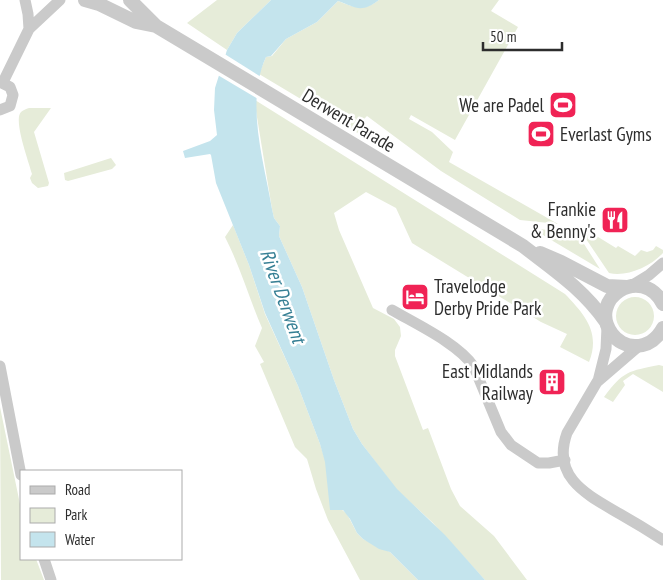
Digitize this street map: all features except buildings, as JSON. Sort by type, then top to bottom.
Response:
[{"type":"street","points":[[25,0],[29,29]]},
{"type":"street","points":[[0,110],[10,106],[13,99],[14,95],[10,87],[2,82],[29,29],[60,0]]},
{"type":"street","name":"Derwent Parade","points":[[85,0],[99,4],[136,22],[159,28]]},
{"type":"street","name":"Derwent Parade","points":[[130,0],[159,28],[523,246],[589,299],[613,335],[620,342],[630,345],[643,345]]},
{"type":"street","name":"Derwent Parade","points":[[523,246],[561,262],[598,283],[607,286],[644,287],[652,290],[663,302]]},
{"type":"street","points":[[663,262],[649,275],[615,294],[610,300],[606,313],[606,349],[597,382],[567,432],[564,441],[565,460],[571,478],[584,492],[663,540]]},
{"type":"street","points":[[392,310],[450,344],[469,360],[474,367],[501,432],[514,449],[538,463],[553,463],[565,460]]},
{"type":"street","points":[[597,382],[643,345],[656,338],[663,328]]},
{"type":"street","points":[[643,345],[663,348]]},
{"type":"street","points":[[0,366],[20,470]]},
{"type":"street","points":[[44,560],[51,580]]},
{"type":"green space","points":[[217,0],[271,0],[237,33],[227,50],[187,23]]},
{"type":"green space","points":[[379,0],[499,0],[491,11],[518,27],[455,140],[411,115],[409,119],[432,132],[453,152],[449,162],[558,224],[520,220],[441,171],[367,116],[362,121],[363,131],[361,135],[259,74],[266,57],[272,56],[286,39],[317,22],[338,1],[363,7]]},
{"type":"green space","points":[[255,100],[565,294],[589,324],[593,342],[589,362],[560,347],[567,334],[541,322],[412,243],[396,208],[366,192],[334,213],[339,230],[373,308],[394,319],[400,327],[401,336],[395,350],[395,356],[423,430],[428,428],[451,489],[460,506],[494,536],[527,580],[485,580],[432,522],[396,489],[353,429],[302,287],[279,236],[280,226],[274,218],[272,209]]},
{"type":"green space","points":[[29,108],[51,108],[34,132],[49,183],[48,186],[38,188],[32,183],[30,178],[32,174],[20,132],[19,116],[21,112]]},
{"type":"green space","points":[[111,158],[116,165],[112,169],[68,181],[65,180],[64,173]]},
{"type":"green space","points":[[233,225],[249,265],[265,314],[298,386],[320,444],[341,509],[347,514],[357,533],[363,539],[390,552],[418,580],[360,580],[328,520],[307,459],[295,447],[260,364],[264,362],[255,346],[262,328],[225,237]]},
{"type":"green space","points":[[531,228],[565,232],[574,231],[600,269]]},
{"type":"green space","points":[[583,231],[589,235],[590,232],[616,248],[618,246],[635,256],[641,250],[647,252],[653,250],[656,246],[663,250],[663,253],[652,263],[638,270],[623,274],[609,273],[582,233]]},
{"type":"green space","points":[[635,297],[649,302],[654,316],[649,330],[635,335],[621,330],[616,316],[621,302]]},
{"type":"green space","points":[[659,365],[663,366],[663,392],[633,374],[623,381],[625,385],[613,402],[604,397],[616,382],[627,374]]},
{"type":"green space","points":[[0,407],[20,504],[20,560],[36,560],[44,580],[1,580]]},
{"type":"water","name":"River Derwent","points":[[271,0],[379,0],[363,8],[338,1],[317,22],[286,39],[271,56],[266,57],[257,93],[258,132],[261,152],[274,218],[280,226],[279,236],[302,287],[353,429],[362,444],[397,489],[445,535],[485,580],[418,580],[390,552],[379,549],[363,539],[357,533],[343,510],[330,510],[325,462],[320,444],[298,386],[265,313],[249,265],[216,183],[211,155],[185,158],[183,151],[210,141],[217,135],[214,110],[215,88],[227,50],[237,33]]},
{"type":"pier","points":[[223,53],[261,77],[258,99],[216,74]]},
{"type":"place","name":"We are Padel","points":[[563,105]]},
{"type":"place","name":"Everlast Gyms","points":[[541,134]]},
{"type":"place","name":"Frankie & Benny's","points":[[615,220]]},
{"type":"place","name":"Travelodge Derby Pride Park","points":[[415,297]]},
{"type":"place","name":"East Midlands Railway","points":[[552,382]]}]
